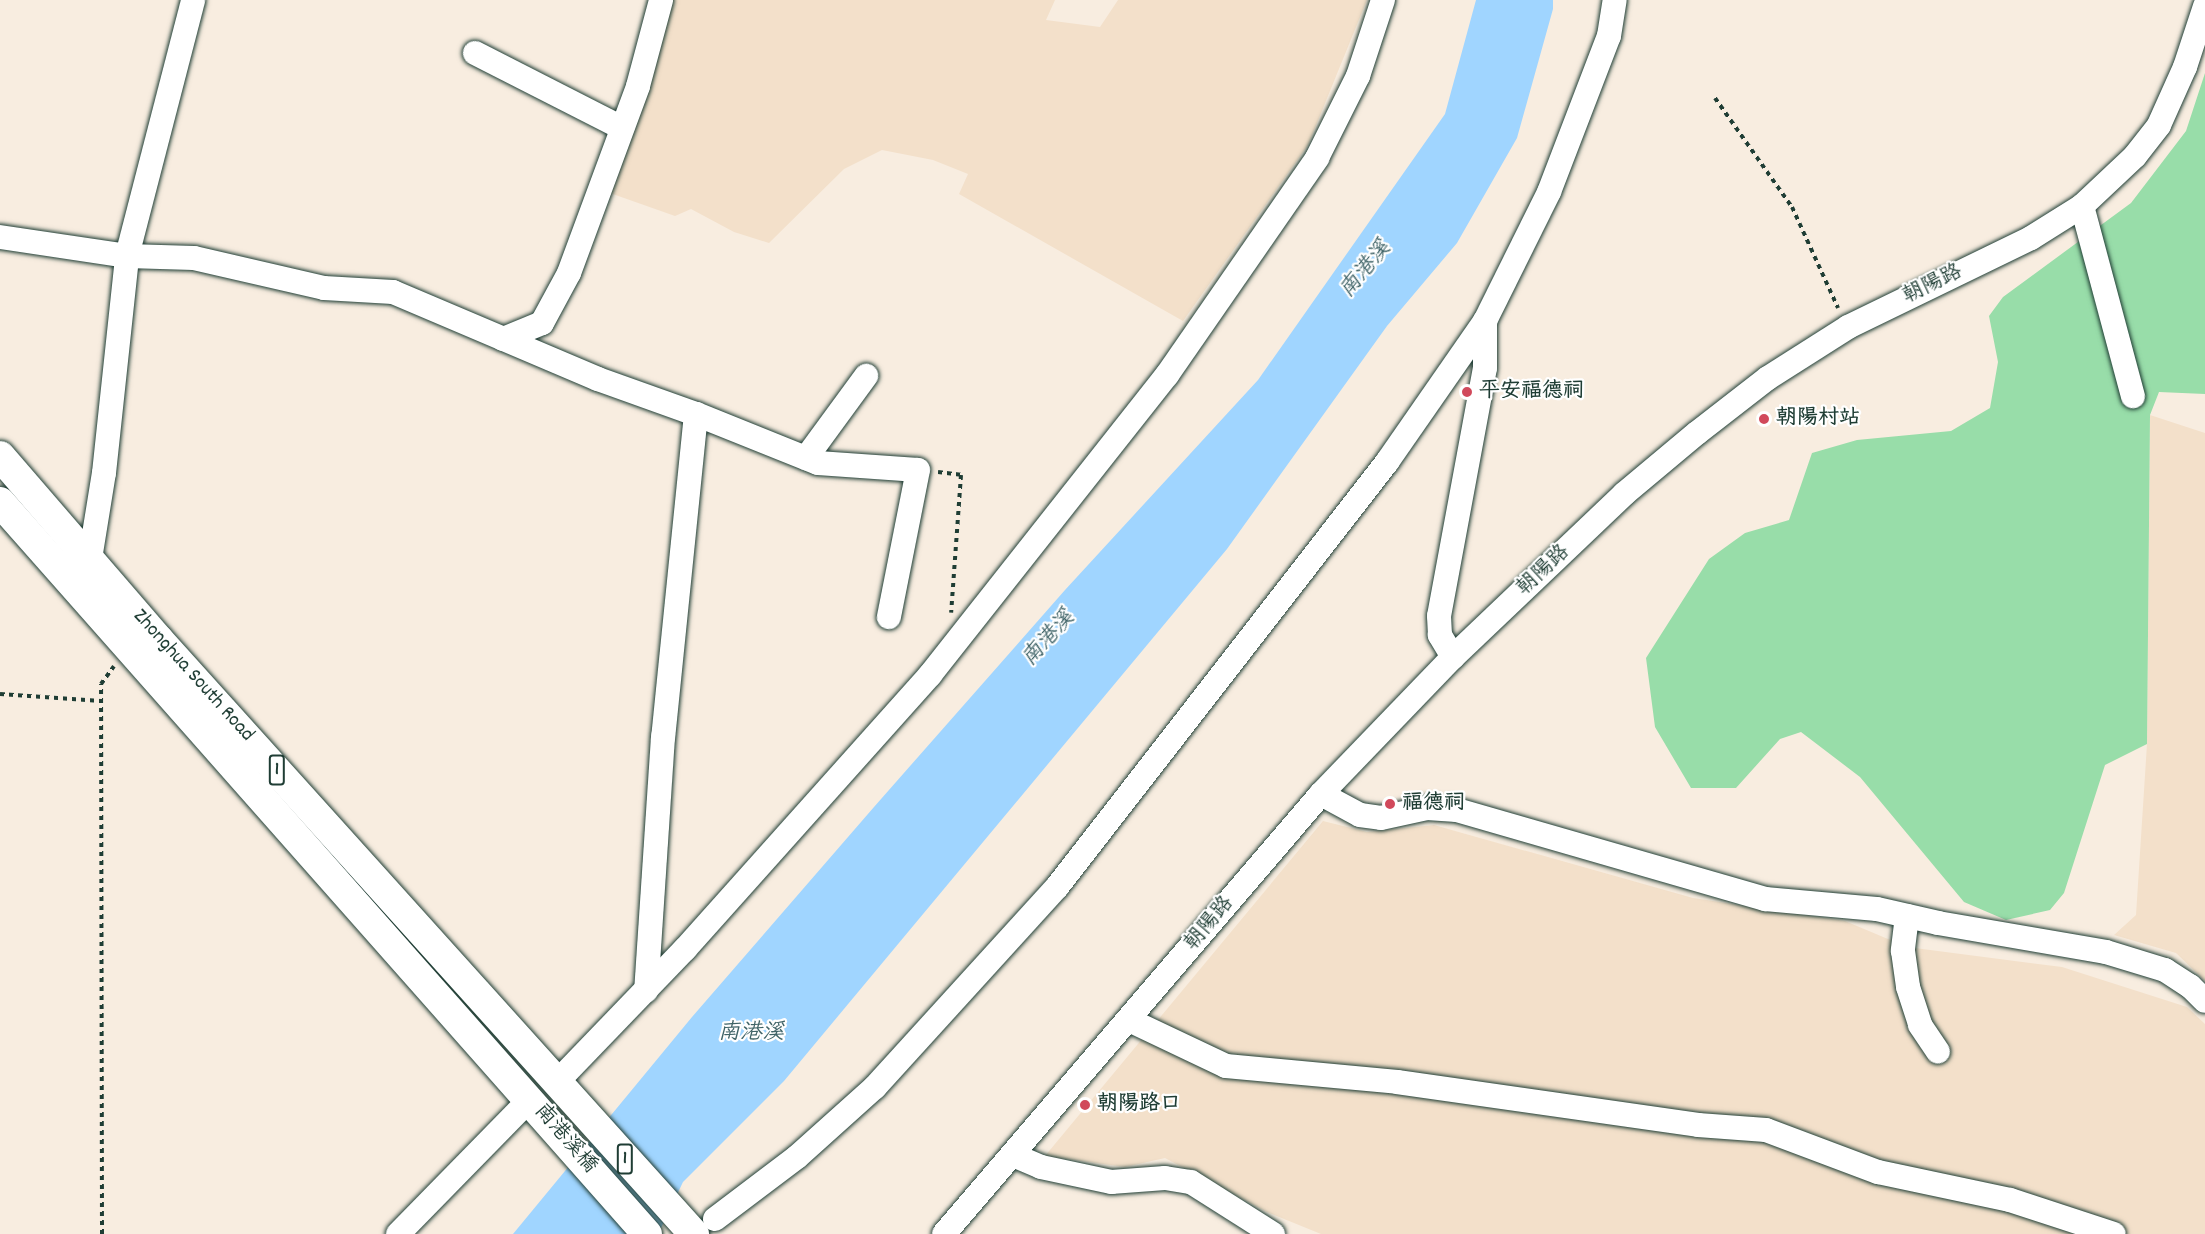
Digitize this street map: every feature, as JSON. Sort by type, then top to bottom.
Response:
[{"type":"main road","name":"Zhonghua South Road","points":[[0,456],[158,639],[562,1090]]},
{"type":"main road","name":"Zhonghua South Road","points":[[0,502],[538,1108]]},
{"type":"main road","name":"南港溪橋","points":[[562,1090],[704,1227]]},
{"type":"main road","points":[[538,1108],[562,1090]]},
{"type":"main road","name":"南港溪橋","points":[[538,1108],[647,1234]]},
{"type":"street","points":[[90,559],[104,473],[127,256],[193,0]]},
{"type":"street","points":[[503,339],[542,323],[569,273],[638,86],[660,0]]},
{"type":"street","points":[[562,1090],[646,990],[922,683],[1167,375],[1317,158],[1358,76],[1383,0]]},
{"type":"street","points":[[704,1227],[797,1157],[875,1088],[1057,887],[1380,471],[1485,321],[1549,192],[1609,36],[1615,0]]},
{"type":"street","name":"朝陽路","points":[[944,1234],[1321,794],[1453,657],[1624,495],[1697,433],[1768,378],[1848,327],[2031,238],[2082,206],[2135,156],[2159,125],[2185,67],[2205,6]]},
{"type":"street","points":[[475,53],[622,128]]},
{"type":"street","points":[[2082,206],[2133,396]]},
{"type":"street","points":[[0,237],[127,256],[194,258],[324,288],[393,292],[598,379],[696,414],[818,463],[918,470],[889,616]]},
{"type":"street","points":[[1453,657],[1440,635],[1439,616],[1485,368],[1485,321]]},
{"type":"street","points":[[806,458],[866,376]]},
{"type":"street","points":[[646,990],[663,737],[696,414]]},
{"type":"street","points":[[1321,794],[1360,815],[1381,818],[1427,808],[1457,810],[1765,899],[1877,909],[2106,952],[2164,970],[2190,986],[2205,1001]]},
{"type":"street","points":[[1908,916],[1903,951],[1908,987],[1920,1025],[1938,1052]]},
{"type":"street","points":[[1129,1020],[1226,1066],[1397,1082],[1698,1125],[1766,1130],[1878,1172],[2010,1200],[2114,1234]]},
{"type":"street","points":[[398,1234],[538,1108]]},
{"type":"street","points":[[1013,1155],[1041,1167],[1111,1182],[1165,1178],[1191,1182],[1274,1234]]},
{"type":"path","points":[[1715,98],[1792,207],[1848,327]]},
{"type":"path","points":[[918,470],[961,475],[951,613],[965,629]]},
{"type":"path","points":[[102,1234],[101,684],[129,646]]},
{"type":"path","points":[[0,694],[101,701]]},
{"type":"shaded area","points":[[669,0],[1055,0],[1046,20],[1100,27],[1118,0],[1367,0],[1308,145],[1183,321],[959,194],[968,174],[933,160],[882,150],[844,169],[769,243],[734,232],[691,209],[675,216],[607,192]]},
{"type":"shaded area","points":[[2150,415],[2205,433],[2205,981],[2176,953],[2114,935],[2136,915],[2147,744]]},
{"type":"shaded area","points":[[1323,821],[1367,832],[1434,825],[1693,898],[1845,921],[1907,947],[2062,967],[2187,1007],[2205,1024],[2205,1234],[1321,1234],[1267,1212],[1165,1158],[1125,1167],[1045,1156]]},
{"type":"green space","points":[[2205,73],[2205,394],[2159,392],[2150,415],[2147,744],[2105,765],[2064,893],[2050,910],[2006,920],[1964,902],[1860,777],[1801,732],[1780,739],[1736,788],[1691,788],[1655,727],[1646,658],[1709,559],[1745,533],[1789,520],[1812,453],[1857,440],[1951,431],[1990,408],[1998,362],[1989,316],[2003,297],[2131,203],[2186,131]]},
{"type":"water","name":"南港溪","points":[[1476,0],[1553,0],[1553,9],[1517,138],[1457,243],[1387,326],[1227,549],[784,1081],[683,1182],[658,1234],[513,1234],[692,1017],[874,807],[1065,590],[1258,380],[1445,114]]},
{"type":"place","name":"平安福德祠","points":[[1467,392]]},
{"type":"place","name":"朝陽村站","points":[[1764,419]]},
{"type":"place","name":"福德祠","points":[[1390,804]]},
{"type":"place","name":"朝陽路口","points":[[1085,1105]]}]
